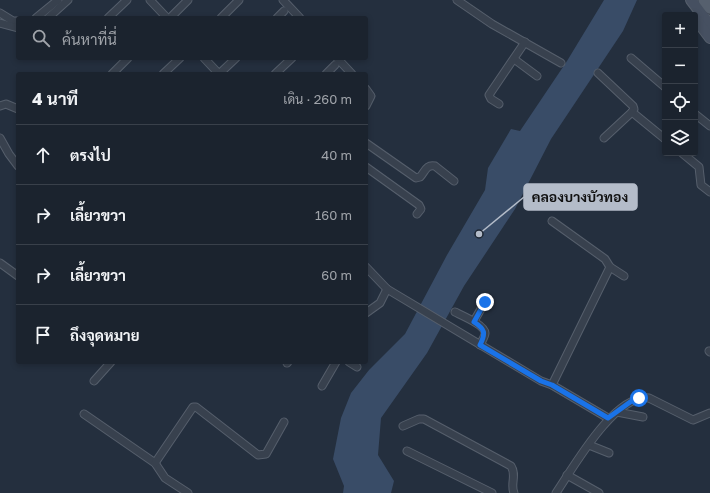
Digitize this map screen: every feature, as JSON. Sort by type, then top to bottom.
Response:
[{"type":"main road","points":[[690,0],[692,12]]},
{"type":"main road","points":[[690,0],[710,25]]},
{"type":"main road","points":[[704,0],[710,8]]},
{"type":"main road","points":[[698,22],[710,38]]},
{"type":"street","points":[[38,16],[58,0]]},
{"type":"street","points":[[50,16],[68,0]]},
{"type":"street","points":[[110,16],[127,0]]},
{"type":"street","points":[[150,0],[166,16]]},
{"type":"street","points":[[170,16],[188,0]]},
{"type":"street","points":[[223,16],[240,0]]},
{"type":"street","points":[[284,0],[298,16]]},
{"type":"street","points":[[457,0],[492,24],[561,63]]},
{"type":"street","points":[[279,16],[284,11]]},
{"type":"street","points":[[1,18],[16,21]]},
{"type":"street","points":[[1,18],[16,27]]},
{"type":"street","points":[[499,104],[491,99],[489,95],[525,42]]},
{"type":"street","points":[[631,58],[662,84]]},
{"type":"street","points":[[514,59],[537,76]]},
{"type":"street","points":[[114,72],[126,60]]},
{"type":"street","points":[[165,72],[178,60]]},
{"type":"street","points":[[206,60],[217,72]]},
{"type":"street","points":[[221,72],[234,60]]},
{"type":"street","points":[[277,72],[290,60]]},
{"type":"street","points":[[328,72],[336,61],[350,72]]},
{"type":"street","points":[[598,73],[633,106],[634,109],[604,138]]},
{"type":"street","points":[[368,92],[371,96],[368,102]]},
{"type":"street","points":[[0,106],[6,104],[16,108]]},
{"type":"street","points":[[632,112],[662,137]]},
{"type":"street","points":[[698,116],[710,126]]},
{"type":"street","points":[[0,138],[8,154],[16,164]]},
{"type":"street","points":[[368,144],[416,178],[420,177],[427,167],[431,165],[435,166],[454,181]]},
{"type":"street","points":[[686,156],[699,167],[701,185],[710,192]]},
{"type":"street","points":[[368,169],[419,206],[421,209],[417,214]]},
{"type":"street","points":[[552,221],[605,259],[610,267],[624,276]]},
{"type":"street","points":[[0,263],[16,275]]},
{"type":"street","points":[[552,385],[610,267]]},
{"type":"street","points":[[368,269],[387,289],[541,381],[552,385],[608,418]]},
{"type":"street","points":[[368,311],[380,303],[387,289]]},
{"type":"street","points":[[474,322],[485,302]]},
{"type":"street","points":[[455,312],[474,322],[484,330],[485,334],[480,345]]},
{"type":"street","points":[[94,381],[109,364]]},
{"type":"street","points":[[322,386],[335,364]]},
{"type":"street","points":[[352,364],[357,367]]},
{"type":"street","points":[[556,493],[567,475],[608,418],[633,400],[643,397],[649,398],[688,419],[699,419],[710,413]]},
{"type":"street","points":[[155,463],[193,407],[196,407],[258,455],[266,454],[284,422]]},
{"type":"street","points":[[617,412],[643,417]]},
{"type":"street","points":[[84,414],[155,463],[165,478],[188,493]]},
{"type":"street","points":[[403,426],[419,419],[424,419],[511,466],[513,470],[512,484],[514,493]]},
{"type":"street","points":[[589,445],[609,453]]},
{"type":"street","points":[[407,451],[492,493]]},
{"type":"street","points":[[567,475],[599,493]]},
{"type":"water","points":[[604,0],[637,0],[623,31],[551,139],[515,209],[464,286],[427,353],[381,418],[378,455],[394,481],[391,493],[343,493],[344,486],[333,459],[341,418],[351,393],[369,370],[405,334],[447,255],[485,190],[488,168],[511,129],[520,131],[567,61]]},
{"type":"place","name":"คลองบางบัวทอง","points":[[479,234]]},
{"type":"route","points":[[485,302],[474,322],[484,330],[485,334],[480,345],[608,418],[633,400],[639,398]]}]
